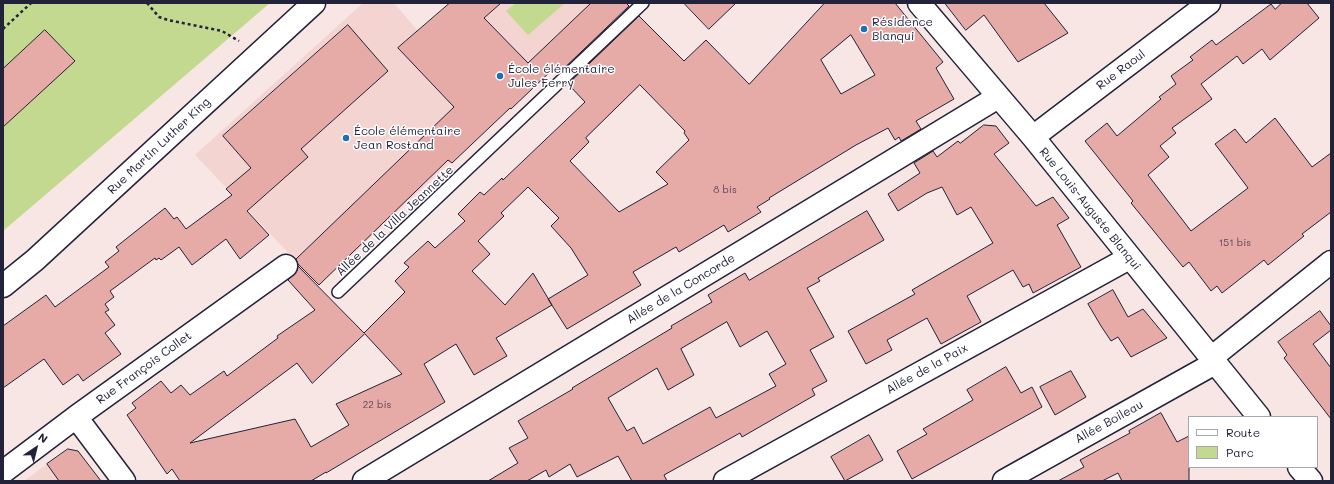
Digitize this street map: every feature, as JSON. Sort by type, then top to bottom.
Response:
[{"type":"street","name":"Rue Martin Luther King","points":[[3,286],[35,260],[314,3]]},
{"type":"street","name":"Rue Louis-Auguste Blanqui","points":[[919,3],[1032,137],[1258,416]]},
{"type":"street","name":"Rue Raoul","points":[[1032,137],[1209,3]]},
{"type":"street","name":"Allée de la Concorde","points":[[364,481],[998,97]]},
{"type":"street","name":"Allée de la Paix","points":[[726,481],[1129,258]]},
{"type":"street","name":"Allée Boileau","points":[[1004,481],[1213,361],[1331,262]]},
{"type":"street","name":"Rue François Collet","points":[[3,472],[76,417],[286,266]]},
{"type":"street","points":[[76,417],[124,481]]},
{"type":"street","points":[[1300,468],[1311,481]]},
{"type":"lane","name":"Allée de la Villa Jeannette","points":[[338,292],[643,3]]},
{"type":"path","points":[[3,29],[31,3]]},
{"type":"path","points":[[147,3],[159,17],[222,31],[260,53]]},
{"type":"shaded area","name":"École élémentaire Jean Rostand","points":[[363,3],[394,3],[418,31],[450,3],[621,3],[319,285],[195,155]]},
{"type":"shaded area","points":[[68,449],[78,451],[101,481],[24,481]]},
{"type":"green space","points":[[3,3],[270,3],[3,231]]},
{"type":"green space","points":[[516,3],[565,3],[528,35],[506,11]]},
{"type":"building","points":[[450,3],[501,3],[484,18],[528,63],[591,3],[626,3],[629,6],[558,74],[553,69],[452,163],[448,160],[319,285],[298,264],[296,259],[454,107],[398,48]]},
{"type":"building","points":[[684,3],[736,3],[709,29]]},
{"type":"building","points":[[825,3],[895,3],[943,62],[936,68],[954,99],[916,121],[921,129],[901,141],[899,137],[895,140],[888,128],[856,145],[769,198],[770,199],[757,207],[761,212],[728,232],[724,225],[679,252],[676,247],[633,272],[641,285],[567,329],[552,305],[496,338],[507,356],[474,375],[456,344],[424,364],[445,402],[311,481],[180,481],[172,469],[167,474],[127,415],[136,408],[132,403],[161,381],[171,393],[181,385],[190,395],[224,371],[227,376],[278,338],[277,336],[315,310],[288,280],[297,271],[298,266],[364,333],[405,292],[395,281],[409,267],[404,263],[428,241],[435,248],[465,221],[458,214],[480,192],[484,195],[502,178],[503,180],[585,102],[568,84],[639,16],[684,61],[706,40],[749,84]],"holes":[[[851,35],[875,75],[841,94],[821,60]],[[640,85],[685,131],[684,133],[689,140],[656,172],[668,184],[619,212],[570,161],[589,142],[586,138]],[[528,187],[559,218],[551,226],[571,248],[588,275],[548,299],[533,273],[505,305],[472,271],[490,254],[478,241],[504,216],[501,213]],[[365,334],[402,374],[336,404],[349,425],[311,447],[295,419],[190,443],[297,363],[312,383]]]},
{"type":"building","points":[[945,3],[1044,3],[1068,33],[1018,62],[984,15],[966,30]]},
{"type":"building","points":[[1282,3],[1307,3],[1319,18],[1270,60],[1262,49],[1243,64],[1237,56],[1201,84],[1212,99],[1172,128],[1176,133],[1160,146],[1169,157],[1148,175],[1191,231],[1248,188],[1215,144],[1235,129],[1246,143],[1275,118],[1312,167],[1331,153],[1331,212],[1302,234],[1304,236],[1268,265],[1264,260],[1222,293],[1217,286],[1211,291],[1189,262],[1183,267],[1131,203],[1133,201],[1085,141],[1107,123],[1117,136],[1161,99],[1159,97],[1176,84],[1171,76],[1193,60],[1190,57],[1212,40],[1216,45],[1271,4],[1275,9]]},
{"type":"building","points":[[348,25],[388,71],[301,149],[308,157],[247,211],[269,235],[240,259],[226,239],[192,265],[179,247],[161,260],[159,258],[156,260],[155,258],[110,291],[114,297],[105,304],[109,310],[105,312],[115,325],[105,333],[121,354],[83,381],[78,374],[63,385],[44,359],[3,388],[3,326],[46,295],[55,307],[109,267],[105,262],[119,251],[116,247],[165,208],[174,219],[177,217],[186,229],[232,195],[226,189],[251,168],[223,136]]},
{"type":"building","points":[[45,30],[75,61],[3,127],[3,69]]},
{"type":"building","points":[[984,125],[996,126],[1009,143],[994,154],[1036,206],[1053,197],[1069,218],[1057,225],[1081,267],[1033,293],[1029,284],[1023,287],[1013,270],[967,296],[981,322],[941,344],[927,318],[887,340],[892,350],[866,364],[848,331],[915,294],[912,290],[993,243],[971,207],[957,215],[942,187],[927,193],[898,211],[888,194],[920,173],[914,163],[933,151],[937,157],[958,141],[960,143]]},
{"type":"building","points":[[867,211],[884,240],[818,278],[820,281],[807,288],[834,337],[810,350],[827,381],[812,389],[815,395],[742,437],[740,433],[664,475],[667,481],[632,481],[618,456],[577,477],[570,464],[549,477],[546,470],[527,481],[488,481],[518,463],[509,448],[528,438],[518,421],[573,389],[572,388],[672,328],[671,326],[712,302],[708,295],[745,273],[749,280]],"holes":[[[727,322],[740,347],[767,331],[786,364],[769,374],[776,386],[716,418],[710,407],[643,444],[634,427],[627,431],[608,398],[657,368],[668,390],[694,375],[681,349]]]},
{"type":"building","points":[[1113,290],[1128,317],[1143,309],[1167,338],[1131,357],[1118,337],[1111,341],[1088,304]]},
{"type":"building","points":[[1320,311],[1331,326],[1331,330],[1313,344],[1331,368],[1331,419],[1284,358],[1287,355],[1278,342]]},
{"type":"building","points":[[1006,367],[1021,393],[1032,387],[1042,407],[912,479],[897,451],[927,434],[923,429],[973,400],[967,390]]},
{"type":"building","points":[[1071,371],[1086,397],[1055,415],[1040,387]]},
{"type":"building","points":[[1161,413],[1177,442],[1188,436],[1189,481],[1122,481],[1118,473],[1102,481],[1058,481],[1084,467],[1080,460],[1130,433],[1129,431]]},
{"type":"building","points":[[869,435],[883,460],[845,481],[831,457]]},
{"type":"building","points":[[68,449],[78,451],[101,481],[59,481],[47,464]]},
{"type":"place","name":"Résidence Blanqui","points":[[864,29]]},
{"type":"place","name":"École élémentaire Jules Ferry","points":[[500,76]]},
{"type":"place","name":"École élémentaire Jean Rostand","points":[[346,138]]}]
